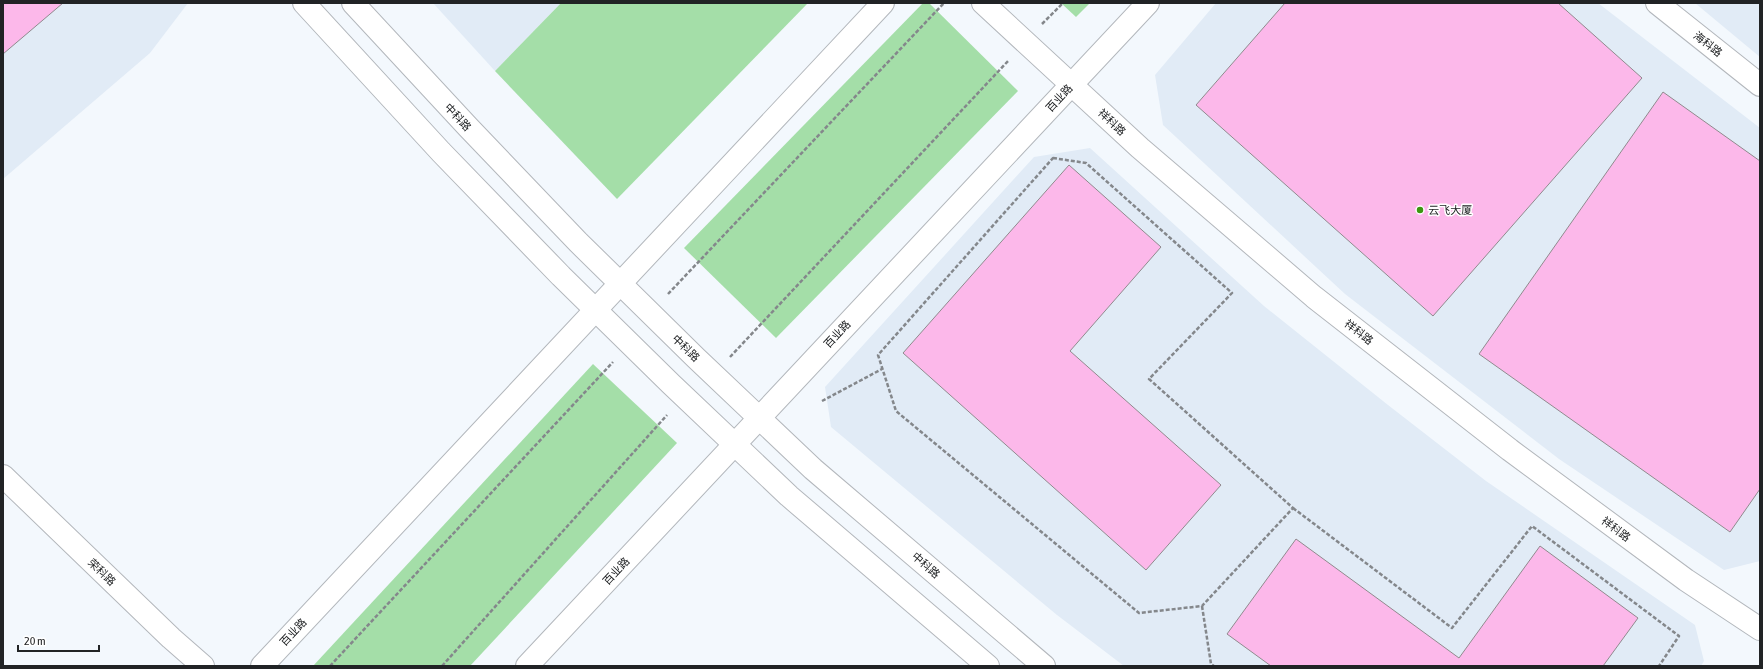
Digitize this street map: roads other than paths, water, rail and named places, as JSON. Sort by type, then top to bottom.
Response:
[{"type":"street","points":[[304,3],[441,152],[629,344],[789,496],[988,666]]},
{"type":"street","name":"中科路","points":[[353,3],[473,133],[650,313],[759,418],[813,469],[1044,666]]},
{"type":"street","name":"百业路","points":[[262,666],[883,3]]},
{"type":"street","name":"祥科路","points":[[983,3],[1140,148],[1314,297],[1510,450],[1686,580],[1760,629]]},
{"type":"street","name":"百业路","points":[[527,666],[1148,3]]},
{"type":"street","name":"海科路","points":[[1658,3],[1760,85]]},
{"type":"street","name":"荣科路","points":[[3,476],[171,638],[203,666]]},
{"type":"place","name":"云飞大厦","points":[[1420,210]]}]
